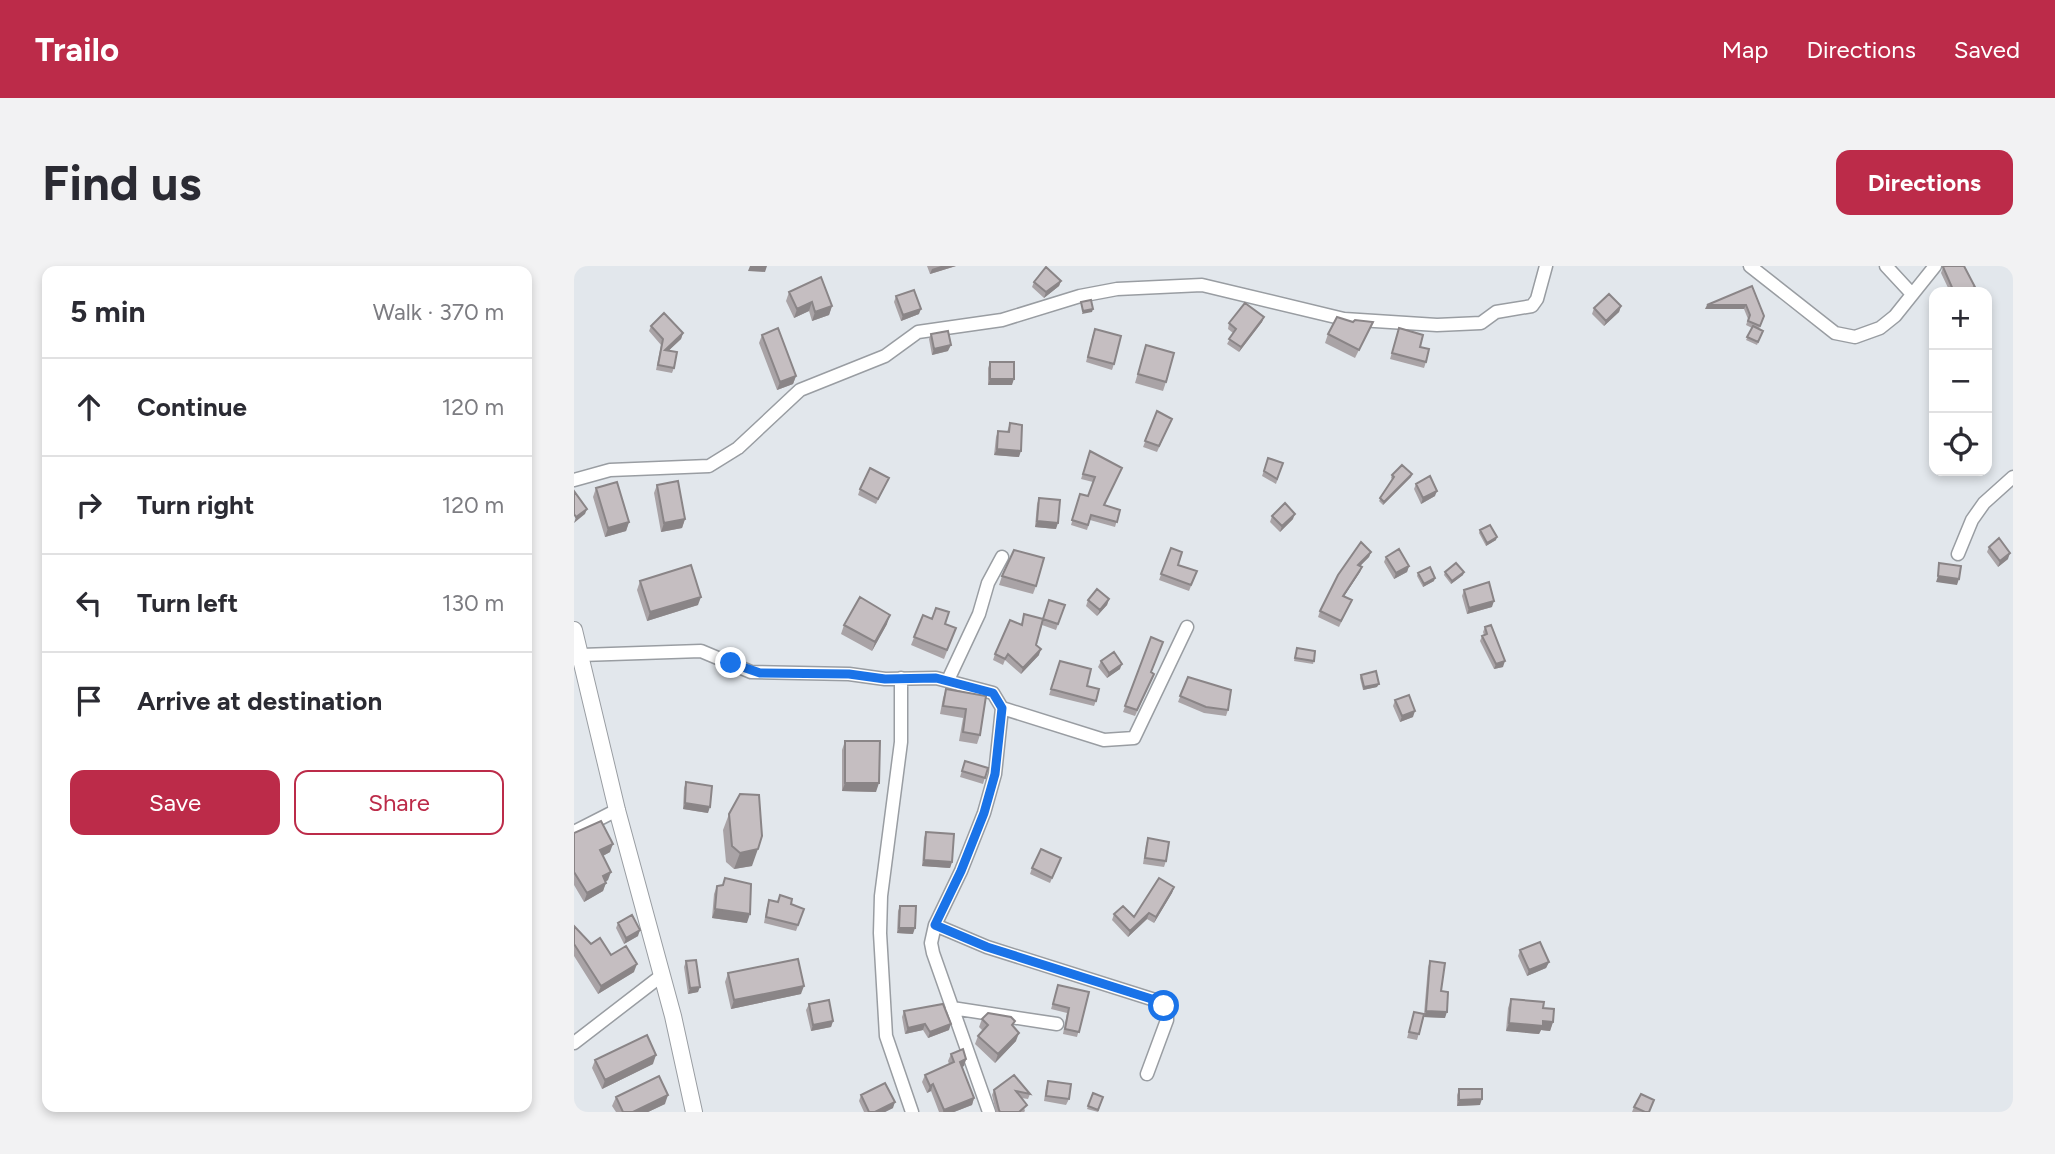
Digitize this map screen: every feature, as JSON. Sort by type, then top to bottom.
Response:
[{"type":"street","points":[[574,480],[610,470],[700,469],[716,463],[738,448],[800,390],[841,371],[874,361],[906,339],[935,328],[1002,320],[1117,289],[1202,285],[1344,319],[1437,325],[1481,323],[1496,312],[1532,306],[1537,299],[1546,266]]},
{"type":"street","points":[[1750,266],[1835,333],[1844,337],[1855,337],[1880,328],[1895,316],[1935,266]]},
{"type":"street","points":[[1886,266],[1912,294]]},
{"type":"street","points":[[1958,554],[1972,520],[1984,503],[2013,477]]},
{"type":"street","points":[[948,680],[979,614],[988,583],[1002,557]]},
{"type":"street","points":[[1002,708],[1104,740],[1135,738],[1188,627]]},
{"type":"street","points":[[575,634],[581,655],[580,675],[642,891],[694,1112]]},
{"type":"street","points":[[581,655],[701,650],[760,673],[928,677],[993,693],[1002,708],[995,774],[984,813],[935,925],[931,943],[989,1112]]},
{"type":"street","points":[[901,678],[901,742],[881,896],[880,933],[886,1036],[912,1112]]},
{"type":"street","points":[[574,832],[617,810]]},
{"type":"street","points":[[935,925],[987,947],[1158,1001],[1167,1013],[1167,1020],[1147,1074]]},
{"type":"street","points":[[574,1044],[661,976]]},
{"type":"street","points":[[952,1008],[1056,1024]]},
{"type":"building","points":[[1964,266],[1975,287],[1952,287],[1943,267]]},
{"type":"building","points":[[1046,267],[1061,281],[1046,292],[1034,282]]},
{"type":"building","points":[[821,277],[832,306],[815,312],[812,302],[797,309],[789,292]]},
{"type":"building","points":[[1752,286],[1764,316],[1760,326],[1748,321],[1750,315],[1746,305],[1707,305]]},
{"type":"building","points":[[914,290],[921,309],[903,315],[896,296]]},
{"type":"building","points":[[1609,294],[1621,306],[1606,321],[1594,308]]},
{"type":"building","points":[[1091,300],[1093,309],[1083,311],[1081,302]]},
{"type":"building","points":[[1245,303],[1264,317],[1241,347],[1229,339],[1236,329],[1229,323]]},
{"type":"building","points":[[664,313],[683,333],[665,350],[677,352],[674,368],[658,365],[663,339],[651,326]]},
{"type":"building","points":[[1337,317],[1353,322],[1373,322],[1359,350],[1328,334]]},
{"type":"building","points":[[1753,326],[1763,331],[1758,342],[1747,337]]},
{"type":"building","points":[[778,328],[796,376],[780,382],[762,335]]},
{"type":"building","points":[[1399,328],[1423,335],[1420,347],[1429,349],[1426,362],[1392,353]]},
{"type":"building","points":[[1095,329],[1121,336],[1114,364],[1088,357]]},
{"type":"building","points":[[948,331],[951,345],[934,349],[931,334]]},
{"type":"building","points":[[1146,345],[1174,353],[1166,382],[1138,374]]},
{"type":"building","points":[[990,362],[1014,362],[1014,379],[990,379]]},
{"type":"building","points":[[1157,411],[1172,419],[1159,446],[1145,441]]},
{"type":"building","points":[[1010,423],[1022,425],[1021,451],[997,449],[998,431],[1009,432]]},
{"type":"building","points":[[1090,451],[1122,468],[1104,505],[1120,510],[1117,522],[1091,515],[1088,525],[1072,520],[1080,494],[1088,496],[1095,477],[1083,474]]},
{"type":"building","points":[[1268,458],[1283,463],[1277,479],[1264,471]]},
{"type":"building","points":[[1402,465],[1412,474],[1384,502],[1380,498],[1394,477],[1392,475]]},
{"type":"building","points":[[870,468],[889,478],[878,499],[860,489]]},
{"type":"building","points":[[1430,476],[1437,491],[1423,498],[1416,484]]},
{"type":"building","points":[[678,481],[685,519],[664,523],[657,485]]},
{"type":"building","points":[[617,482],[629,522],[608,528],[596,488]]},
{"type":"building","points":[[574,491],[587,509],[576,517],[574,514]]},
{"type":"building","points":[[1039,498],[1060,500],[1058,523],[1037,521]]},
{"type":"building","points":[[1285,503],[1295,514],[1282,526],[1272,516]]},
{"type":"building","points":[[1490,525],[1497,537],[1487,543],[1480,530]]},
{"type":"building","points":[[1999,538],[2010,553],[2000,561],[1989,547]]},
{"type":"building","points":[[1361,542],[1371,552],[1358,565],[1362,567],[1343,596],[1352,600],[1341,621],[1320,611],[1338,575]]},
{"type":"building","points":[[1171,548],[1182,552],[1178,565],[1197,571],[1191,585],[1161,574]]},
{"type":"building","points":[[1399,549],[1409,566],[1396,573],[1386,557]]},
{"type":"building","points":[[1014,550],[1044,558],[1036,586],[1002,576]]},
{"type":"building","points":[[1456,563],[1464,572],[1452,581],[1445,572]]},
{"type":"building","points":[[1939,563],[1961,566],[1959,579],[1938,576]]},
{"type":"building","points":[[691,565],[701,597],[650,612],[640,581]]},
{"type":"building","points":[[1430,567],[1435,578],[1424,584],[1418,573]]},
{"type":"building","points":[[1489,582],[1494,601],[1469,608],[1464,590]]},
{"type":"building","points":[[1097,589],[1109,599],[1100,610],[1088,600]]},
{"type":"building","points":[[860,597],[890,615],[875,642],[844,625]]},
{"type":"building","points":[[1049,600],[1065,605],[1058,624],[1043,619]]},
{"type":"building","points":[[936,608],[949,612],[945,624],[956,628],[947,650],[914,637],[923,615],[932,619]]},
{"type":"building","points":[[1024,614],[1043,619],[1036,645],[1041,649],[1023,668],[1008,654],[1005,659],[995,654],[1010,620],[1022,625]]},
{"type":"building","points":[[1491,625],[1505,661],[1496,664],[1482,636],[1487,634],[1485,627]]},
{"type":"building","points":[[1151,637],[1163,642],[1151,672],[1154,674],[1137,710],[1125,706]]},
{"type":"building","points":[[1297,648],[1315,651],[1314,661],[1295,658]]},
{"type":"building","points":[[1114,652],[1122,664],[1109,673],[1101,661]]},
{"type":"building","points":[[1060,661],[1091,669],[1087,686],[1099,689],[1096,701],[1051,689]]},
{"type":"building","points":[[1376,671],[1379,684],[1364,687],[1361,675]]},
{"type":"building","points":[[1188,677],[1231,690],[1228,710],[1206,707],[1180,696]]},
{"type":"building","points":[[946,689],[986,696],[980,735],[963,732],[966,709],[943,706]]},
{"type":"building","points":[[1409,695],[1415,711],[1402,716],[1395,700]]},
{"type":"building","points":[[845,741],[880,741],[879,783],[845,783]]},
{"type":"building","points":[[965,761],[988,768],[985,778],[962,771]]},
{"type":"building","points":[[686,782],[712,786],[710,807],[685,803]]},
{"type":"building","points":[[740,794],[759,795],[762,836],[758,849],[740,853],[732,846],[729,814]]},
{"type":"building","points":[[601,821],[613,844],[600,850],[611,872],[603,876],[606,883],[587,893],[574,872],[574,833]]},
{"type":"building","points":[[926,832],[954,834],[952,862],[924,860]]},
{"type":"building","points":[[1148,838],[1169,842],[1166,861],[1145,858]]},
{"type":"building","points":[[1041,849],[1061,858],[1052,878],[1032,868]]},
{"type":"building","points":[[725,878],[751,884],[750,914],[715,909],[717,886],[723,885]]},
{"type":"building","points":[[1159,878],[1174,887],[1156,917],[1149,913],[1130,931],[1114,914],[1123,906],[1134,917]]},
{"type":"building","points":[[780,895],[792,899],[791,904],[804,909],[798,925],[766,917],[769,900],[778,902]]},
{"type":"building","points":[[900,906],[916,906],[915,928],[899,928]]},
{"type":"building","points":[[632,915],[640,930],[626,938],[618,923]]},
{"type":"building","points":[[574,926],[591,944],[600,938],[611,955],[626,946],[637,964],[601,986],[574,944]]},
{"type":"building","points":[[1540,942],[1549,962],[1529,970],[1520,950]]},
{"type":"building","points":[[798,959],[804,986],[734,1000],[728,973]]},
{"type":"building","points":[[696,960],[700,987],[690,988],[686,961]]},
{"type":"building","points":[[1430,961],[1445,963],[1441,991],[1448,992],[1447,1012],[1426,1011]]},
{"type":"building","points":[[1058,985],[1089,992],[1079,1032],[1065,1029],[1069,1008],[1053,1004]]},
{"type":"building","points":[[1511,999],[1544,1002],[1543,1008],[1554,1009],[1553,1022],[1543,1021],[1543,1026],[1509,1023]]},
{"type":"building","points":[[829,1000],[833,1021],[813,1025],[809,1004]]},
{"type":"building","points":[[943,1004],[951,1024],[930,1032],[925,1024],[908,1028],[904,1011]]},
{"type":"building","points":[[1414,1012],[1424,1014],[1419,1034],[1409,1032]]},
{"type":"building","points":[[988,1013],[1011,1017],[1015,1021],[1012,1025],[1019,1033],[998,1054],[978,1036],[988,1025],[982,1019]]},
{"type":"building","points":[[647,1035],[656,1055],[605,1080],[595,1060]]},
{"type":"building","points":[[963,1049],[966,1059],[960,1062],[974,1098],[944,1110],[933,1084],[930,1086],[925,1075],[954,1062],[951,1054]]},
{"type":"building","points":[[1014,1075],[1030,1094],[1016,1091],[1027,1105],[1019,1112],[1000,1112],[994,1090]]},
{"type":"building","points":[[659,1076],[668,1095],[633,1112],[623,1112],[616,1097]]},
{"type":"building","points":[[1048,1081],[1071,1084],[1069,1099],[1046,1096]]},
{"type":"building","points":[[885,1083],[895,1102],[875,1112],[869,1112],[861,1095]]},
{"type":"building","points":[[1459,1089],[1482,1089],[1482,1099],[1459,1100]]},
{"type":"building","points":[[1093,1093],[1103,1097],[1098,1110],[1088,1106]]},
{"type":"building","points":[[1641,1094],[1654,1100],[1649,1112],[1634,1107]]},
{"type":"route","points":[[731,663],[760,673],[849,674],[885,679],[928,677],[993,693],[1002,708],[995,774],[984,813],[961,871],[935,925],[941,930],[987,947],[1115,986],[1158,1001],[1164,1006]]}]
